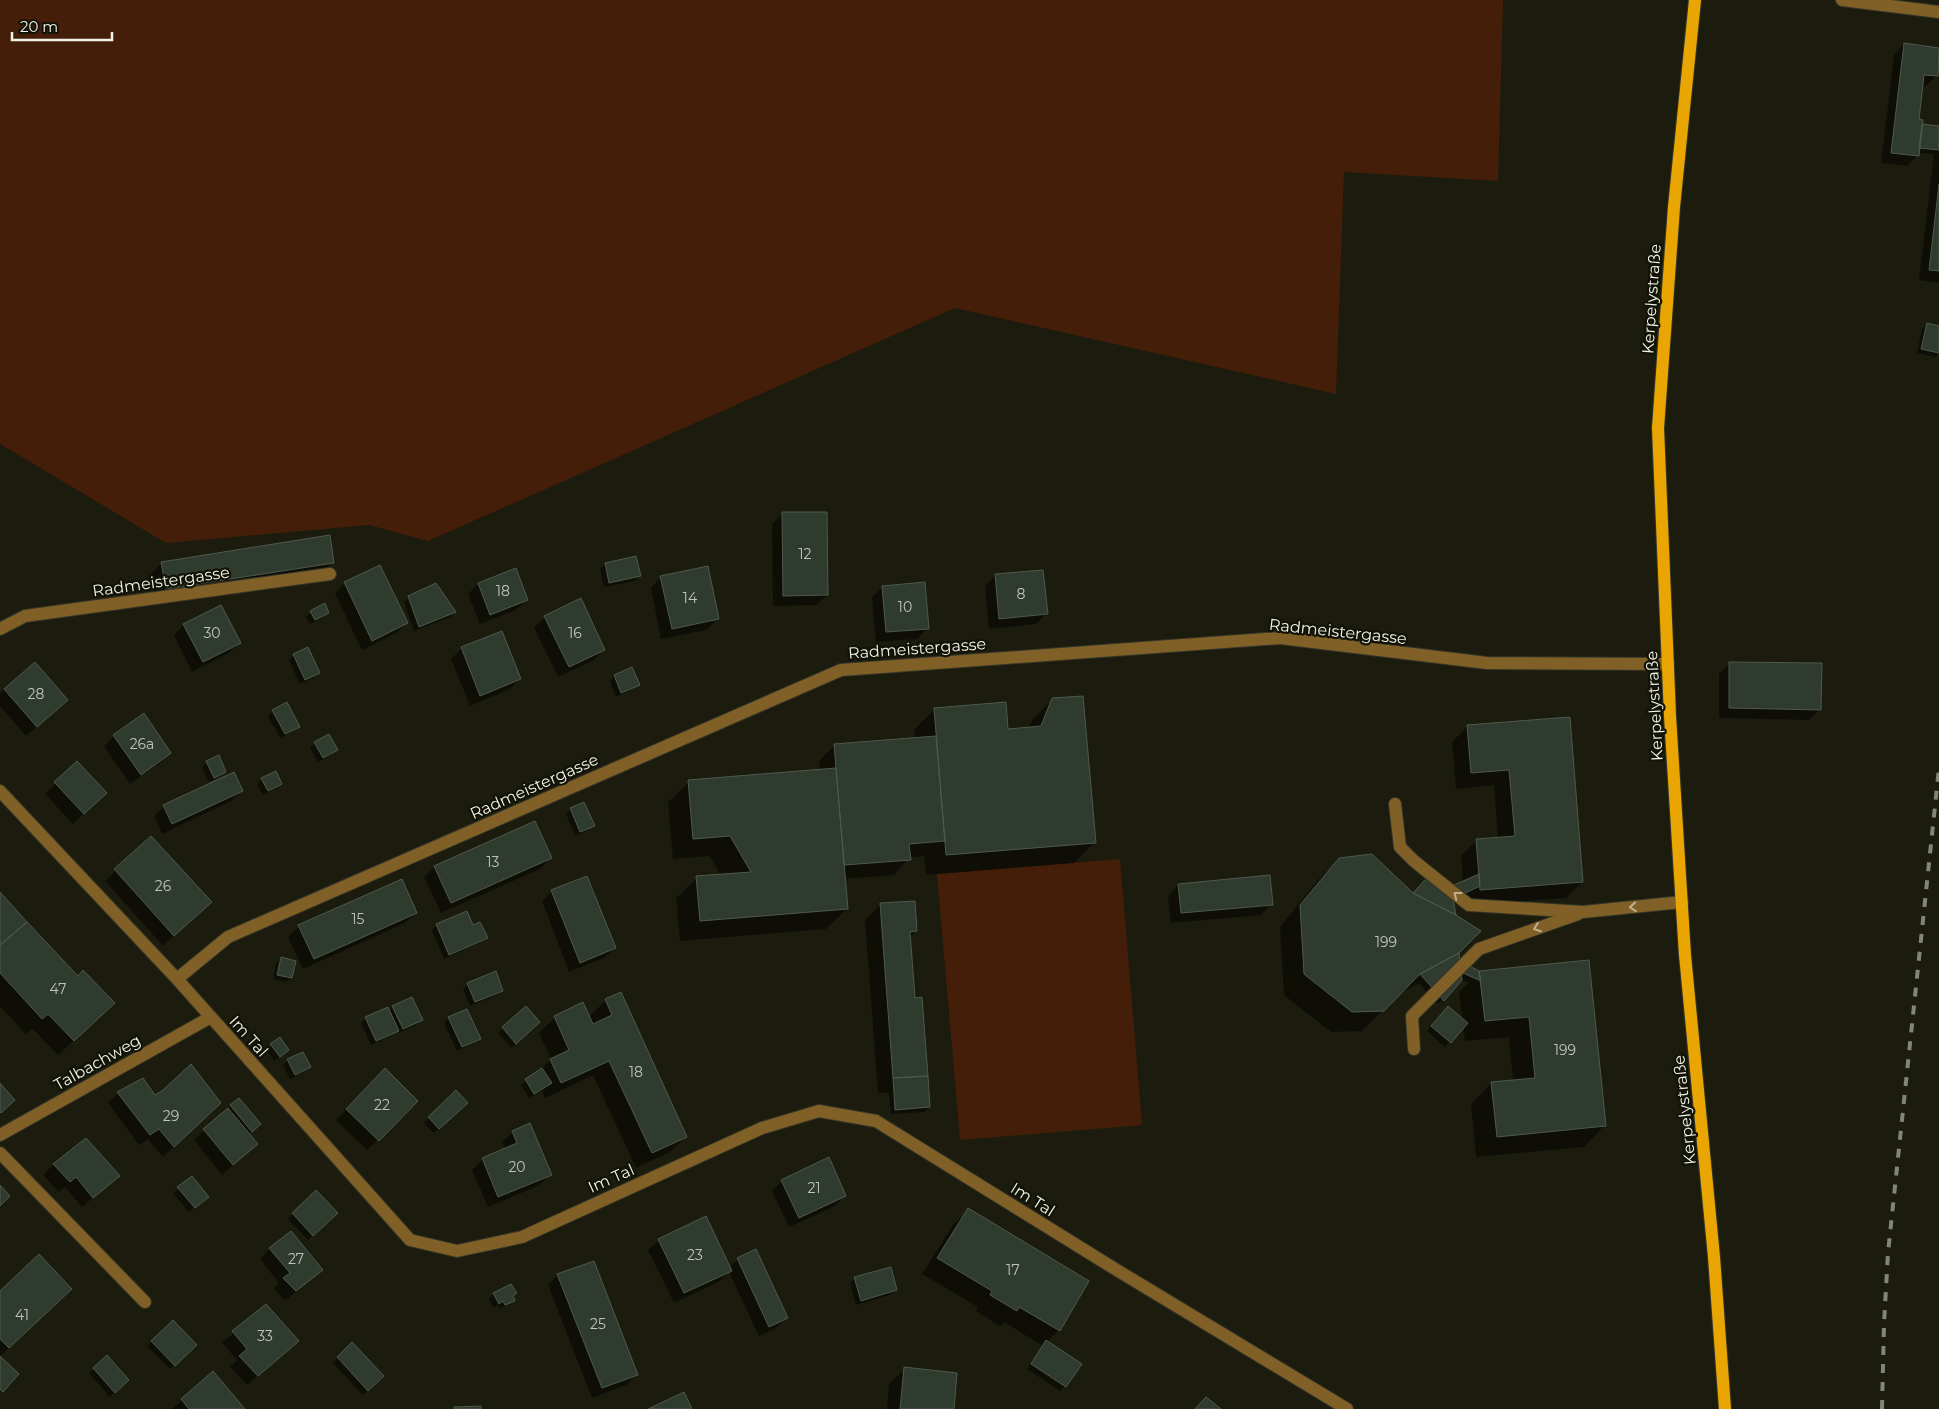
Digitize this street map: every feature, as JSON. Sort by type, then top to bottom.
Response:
[{"type":"main road","name":"Kerpelystraße","points":[[1695,0],[1674,207],[1658,428],[1661,540],[1670,716],[1686,964],[1714,1257],[1725,1409]]},
{"type":"street","points":[[1842,0],[1939,12]]},
{"type":"street","name":"Radmeistergasse","points":[[0,629],[25,616],[330,574]]},
{"type":"street","name":"Radmeistergasse","points":[[177,980],[228,937],[841,670],[1280,638],[1487,663],[1668,664]]},
{"type":"street","name":"Im Tal","points":[[0,791],[211,1017],[410,1240],[457,1251],[522,1237],[762,1128],[818,1111],[876,1121],[1347,1409]]},
{"type":"street","points":[[1395,804],[1400,847],[1414,861],[1469,905],[1583,912],[1682,902]]},
{"type":"street","points":[[1414,1049],[1412,1016],[1479,949],[1583,912]]},
{"type":"street","name":"Talbachweg","points":[[0,1135],[211,1017]]},
{"type":"street","points":[[0,1153],[145,1302]]},
{"type":"shaded area","points":[[0,0],[1503,0],[1498,181],[1344,172],[1336,394],[955,308],[428,541],[369,525],[166,543],[0,444]]},
{"type":"shaded area","points":[[1120,859],[1142,1125],[960,1140],[937,874]]},
{"type":"building","points":[[1904,43],[1939,48],[1938,76],[1924,75],[1919,119],[1923,120],[1919,156],[1891,153]]},
{"type":"building","points":[[1922,124],[1939,126],[1939,150],[1919,148]]},
{"type":"building","points":[[1939,184],[1939,271],[1929,270]]},
{"type":"building","points":[[1927,323],[1939,326],[1939,353],[1921,349]]},
{"type":"building","points":[[782,512],[827,512],[828,595],[783,596]]},
{"type":"building","points":[[330,535],[334,563],[166,589],[161,562]]},
{"type":"building","points":[[636,556],[641,576],[609,583],[605,563]]},
{"type":"building","points":[[380,565],[408,623],[372,641],[344,582]]},
{"type":"building","points":[[708,566],[719,619],[672,629],[660,576]]},
{"type":"building","points":[[516,568],[528,600],[490,615],[478,583]]},
{"type":"building","points":[[1043,570],[1048,614],[999,619],[995,574]]},
{"type":"building","points":[[925,582],[929,629],[886,632],[882,586]]},
{"type":"building","points":[[436,583],[456,612],[419,627],[408,596]]},
{"type":"building","points":[[581,598],[605,650],[569,667],[544,616]]},
{"type":"building","points":[[325,603],[329,613],[315,620],[310,611]]},
{"type":"building","points":[[221,605],[241,643],[203,662],[183,624]]},
{"type":"building","points":[[502,631],[521,679],[480,696],[461,647]]},
{"type":"building","points":[[308,647],[320,673],[305,680],[293,654]]},
{"type":"building","points":[[35,662],[68,700],[37,727],[4,689]]},
{"type":"building","points":[[1729,662],[1822,663],[1821,710],[1729,708]]},
{"type":"building","points":[[632,667],[640,685],[621,693],[614,675]]},
{"type":"building","points":[[1083,696],[1096,843],[946,855],[934,708],[1006,702],[1008,729],[1041,726],[1052,698]]},
{"type":"building","points":[[287,702],[300,727],[285,734],[272,710]]},
{"type":"building","points":[[144,713],[171,753],[141,775],[113,735]]},
{"type":"building","points":[[1570,717],[1583,882],[1480,890],[1476,839],[1515,836],[1509,770],[1471,773],[1467,725]]},
{"type":"building","points":[[329,734],[338,750],[323,758],[314,742]]},
{"type":"building","points":[[936,736],[945,841],[909,844],[911,860],[844,865],[834,744]]},
{"type":"building","points":[[219,755],[226,772],[214,778],[206,761]]},
{"type":"building","points":[[77,761],[107,793],[84,814],[54,782]]},
{"type":"building","points":[[836,768],[848,909],[700,921],[696,876],[751,872],[730,836],[693,839],[688,780]]},
{"type":"building","points":[[276,771],[282,784],[268,791],[261,778]]},
{"type":"building","points":[[234,772],[243,791],[172,824],[163,805]]},
{"type":"building","points":[[584,802],[595,826],[580,832],[570,808]]},
{"type":"building","points":[[535,821],[552,858],[451,903],[434,866]]},
{"type":"building","points":[[151,836],[212,902],[174,936],[114,869]]},
{"type":"building","points":[[1372,854],[1413,893],[1456,915],[1481,931],[1459,953],[1420,974],[1384,1011],[1352,1012],[1304,974],[1300,905],[1339,858]]},
{"type":"building","points":[[1434,870],[1453,899],[1456,915],[1413,893]]},
{"type":"building","points":[[1479,874],[1480,886],[1453,899],[1452,886]]},
{"type":"building","points":[[1270,875],[1273,905],[1181,913],[1178,884]]},
{"type":"building","points":[[587,876],[616,948],[580,963],[551,890]]},
{"type":"building","points":[[402,879],[417,913],[314,959],[298,925]]},
{"type":"building","points":[[0,892],[27,922],[0,945]]},
{"type":"building","points":[[915,901],[917,931],[910,932],[915,998],[922,997],[928,1076],[893,1078],[880,903]]},
{"type":"building","points":[[467,911],[473,925],[480,922],[488,938],[449,955],[436,924]]},
{"type":"building","points":[[27,922],[78,976],[83,970],[115,1003],[74,1041],[48,1014],[42,1019],[0,973],[0,945]]},
{"type":"building","points":[[1459,953],[1462,980],[1444,1001],[1420,974]]},
{"type":"building","points":[[281,957],[296,961],[292,978],[277,975]]},
{"type":"building","points":[[1589,960],[1606,1126],[1497,1137],[1491,1082],[1535,1078],[1529,1017],[1485,1021],[1479,971]]},
{"type":"building","points":[[1460,961],[1479,971],[1481,981],[1461,972]]},
{"type":"building","points":[[496,971],[503,991],[475,1002],[467,983]]},
{"type":"building","points":[[621,992],[687,1137],[652,1153],[609,1061],[561,1083],[550,1059],[569,1050],[554,1016],[583,1002],[593,1024],[612,1015],[605,999]]},
{"type":"building","points":[[412,997],[423,1020],[403,1029],[392,1006]]},
{"type":"building","points":[[526,1006],[540,1022],[516,1044],[502,1027]]},
{"type":"building","points":[[1448,1006],[1468,1023],[1451,1043],[1431,1026]]},
{"type":"building","points":[[388,1007],[399,1031],[376,1041],[365,1017]]},
{"type":"building","points":[[467,1009],[481,1039],[462,1047],[448,1017]]},
{"type":"building","points":[[280,1037],[289,1050],[280,1057],[270,1044]]},
{"type":"building","points":[[303,1052],[311,1067],[295,1075],[287,1059]]},
{"type":"building","points":[[191,1064],[221,1103],[174,1147],[159,1129],[150,1135],[117,1092],[143,1078],[155,1095],[162,1091]]},
{"type":"building","points":[[385,1068],[418,1101],[379,1141],[346,1109]]},
{"type":"building","points":[[542,1068],[552,1083],[534,1094],[525,1079]]},
{"type":"building","points":[[928,1076],[930,1107],[895,1110],[893,1078]]},
{"type":"building","points":[[0,1083],[15,1100],[1,1113],[0,1112]]},
{"type":"building","points":[[456,1090],[468,1103],[439,1129],[428,1117]]},
{"type":"building","points":[[239,1098],[261,1124],[252,1132],[230,1105]]},
{"type":"building","points":[[228,1108],[258,1144],[233,1165],[203,1129]]},
{"type":"building","points":[[530,1123],[552,1175],[498,1197],[482,1158],[517,1143],[512,1131]]},
{"type":"building","points":[[86,1138],[120,1176],[93,1198],[76,1177],[70,1182],[53,1164]]},
{"type":"building","points":[[829,1157],[846,1196],[799,1218],[781,1180]]},
{"type":"building","points":[[192,1176],[209,1197],[195,1208],[177,1187]]},
{"type":"building","points":[[0,1185],[10,1196],[0,1206]]},
{"type":"building","points":[[316,1190],[338,1213],[313,1236],[292,1213]]},
{"type":"building","points":[[968,1208],[1089,1281],[1060,1331],[1019,1307],[1017,1311],[990,1295],[992,1291],[937,1258]]},
{"type":"building","points":[[706,1216],[732,1271],[684,1293],[658,1239]]},
{"type":"building","points":[[291,1231],[323,1270],[296,1291],[283,1278],[290,1273],[269,1248]]},
{"type":"building","points":[[756,1249],[788,1318],[769,1327],[737,1258]]},
{"type":"building","points":[[39,1254],[72,1289],[9,1348],[0,1339],[0,1291]]},
{"type":"building","points":[[594,1261],[638,1375],[602,1388],[557,1274]]},
{"type":"building","points":[[891,1267],[897,1290],[861,1301],[854,1277]]},
{"type":"building","points":[[511,1284],[517,1293],[513,1296],[515,1301],[505,1305],[503,1301],[499,1304],[493,1293]]},
{"type":"building","points":[[266,1304],[299,1341],[258,1376],[239,1356],[247,1349],[232,1331]]},
{"type":"building","points":[[173,1320],[197,1345],[175,1366],[151,1341]]},
{"type":"building","points":[[1046,1340],[1082,1364],[1066,1387],[1031,1364]]},
{"type":"building","points":[[352,1342],[384,1376],[368,1391],[337,1357]]},
{"type":"building","points":[[107,1355],[129,1380],[115,1393],[93,1368]]},
{"type":"building","points":[[0,1356],[19,1374],[3,1392],[0,1389]]},
{"type":"building","points":[[904,1367],[957,1373],[954,1409],[900,1409]]},
{"type":"building","points":[[213,1371],[245,1409],[189,1409],[181,1399]]},
{"type":"building","points":[[684,1392],[692,1409],[648,1409]]},
{"type":"building","points":[[1206,1397],[1221,1409],[1195,1409]]},
{"type":"building","points":[[481,1406],[481,1409],[454,1409],[454,1407]]},
{"type":"railway","points":[[1882,1409],[1888,1253],[1939,768]]}]
